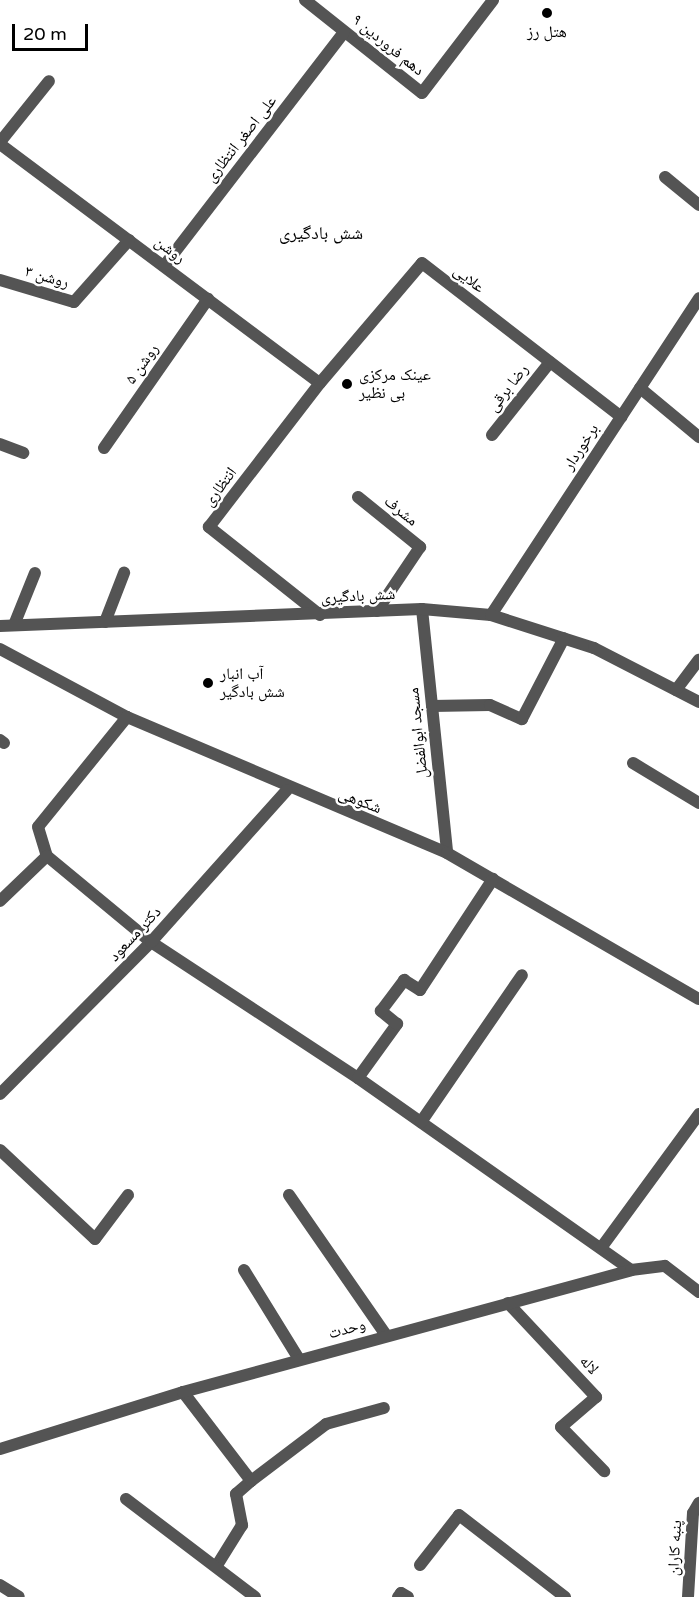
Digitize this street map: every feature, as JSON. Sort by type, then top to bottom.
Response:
[{"type":"street","name":"دهم فروردین ۹","points":[[305,0],[422,93],[493,0]]},
{"type":"street","name":"علی اصغر انتظاری","points":[[164,266],[344,32]]},
{"type":"street","points":[[0,143],[50,81]]},
{"type":"street","name":"روشن","points":[[0,143],[320,383]]},
{"type":"street","points":[[665,177],[699,205]]},
{"type":"street","name":"روشن ۳","points":[[0,280],[74,302],[129,240]]},
{"type":"street","name":"علایی","points":[[320,383],[422,263],[621,417]]},
{"type":"street","name":"برخوردار","points":[[491,615],[699,298]]},
{"type":"street","name":"روشن ۵","points":[[104,448],[208,299]]},
{"type":"street","name":"رضا برقی","points":[[492,435],[550,362]]},
{"type":"street","name":"انتظاری","points":[[320,383],[209,527],[320,615]]},
{"type":"street","points":[[640,388],[699,437]]},
{"type":"street","points":[[0,444],[23,453]]},
{"type":"street","name":"مشرف","points":[[358,497],[420,547],[377,611]]},
{"type":"street","points":[[14,625],[35,573]]},
{"type":"street","points":[[105,622],[124,573]]},
{"type":"street","name":"شش بادگیری","points":[[0,626],[320,615],[422,609],[491,615],[564,638],[699,702]]},
{"type":"street","name":"مسجد ابوالفضل","points":[[422,609],[447,854]]},
{"type":"street","points":[[432,706],[490,705],[522,719],[564,638]]},
{"type":"street","name":"شکوهی","points":[[0,649],[127,717],[287,790],[447,854],[699,999]]},
{"type":"street","points":[[676,690],[699,660]]},
{"type":"street","points":[[127,717],[38,826],[47,856],[151,942],[358,1078],[631,1270]]},
{"type":"street","points":[[633,763],[699,803]]},
{"type":"street","name":"دکتر مسعود","points":[[0,1094],[151,942],[287,790]]},
{"type":"street","points":[[0,901],[47,856]]},
{"type":"street","points":[[358,1078],[397,1024],[381,1011],[404,980],[420,990],[493,879]]},
{"type":"street","points":[[421,1122],[522,975]]},
{"type":"street","points":[[601,1248],[699,1114]]},
{"type":"street","points":[[0,1150],[95,1239],[128,1195]]},
{"type":"street","points":[[289,1195],[386,1335]]},
{"type":"street","name":"وحدت","points":[[0,1449],[183,1392],[299,1359],[631,1270],[666,1266],[699,1292]]},
{"type":"street","points":[[244,1270],[299,1359]]},
{"type":"street","name":"لاله","points":[[508,1303],[596,1397],[561,1427],[604,1471]]},
{"type":"street","points":[[183,1392],[251,1481]]},
{"type":"street","points":[[216,1567],[242,1525],[236,1494],[326,1424],[384,1407]]},
{"type":"street","points":[[126,1499],[255,1597]]},
{"type":"street","name":"پنبه کاران","points":[[692,1593],[693,1513],[699,1503]]},
{"type":"street","points":[[420,1565],[459,1515],[565,1597]]},
{"type":"street","points":[[0,1585],[19,1597]]},
{"type":"street","points":[[398,1597],[401,1593],[408,1597]]},
{"type":"place","name":"هتل رز","points":[[547,13]]},
{"type":"place","name":"عینک مرکزی بی نظیر","points":[[347,384]]},
{"type":"place","name":"آب انبار شش بادگیر","points":[[208,683]]},
{"type":"district","name":"شش بادگیری","points":[[321,233]]}]
